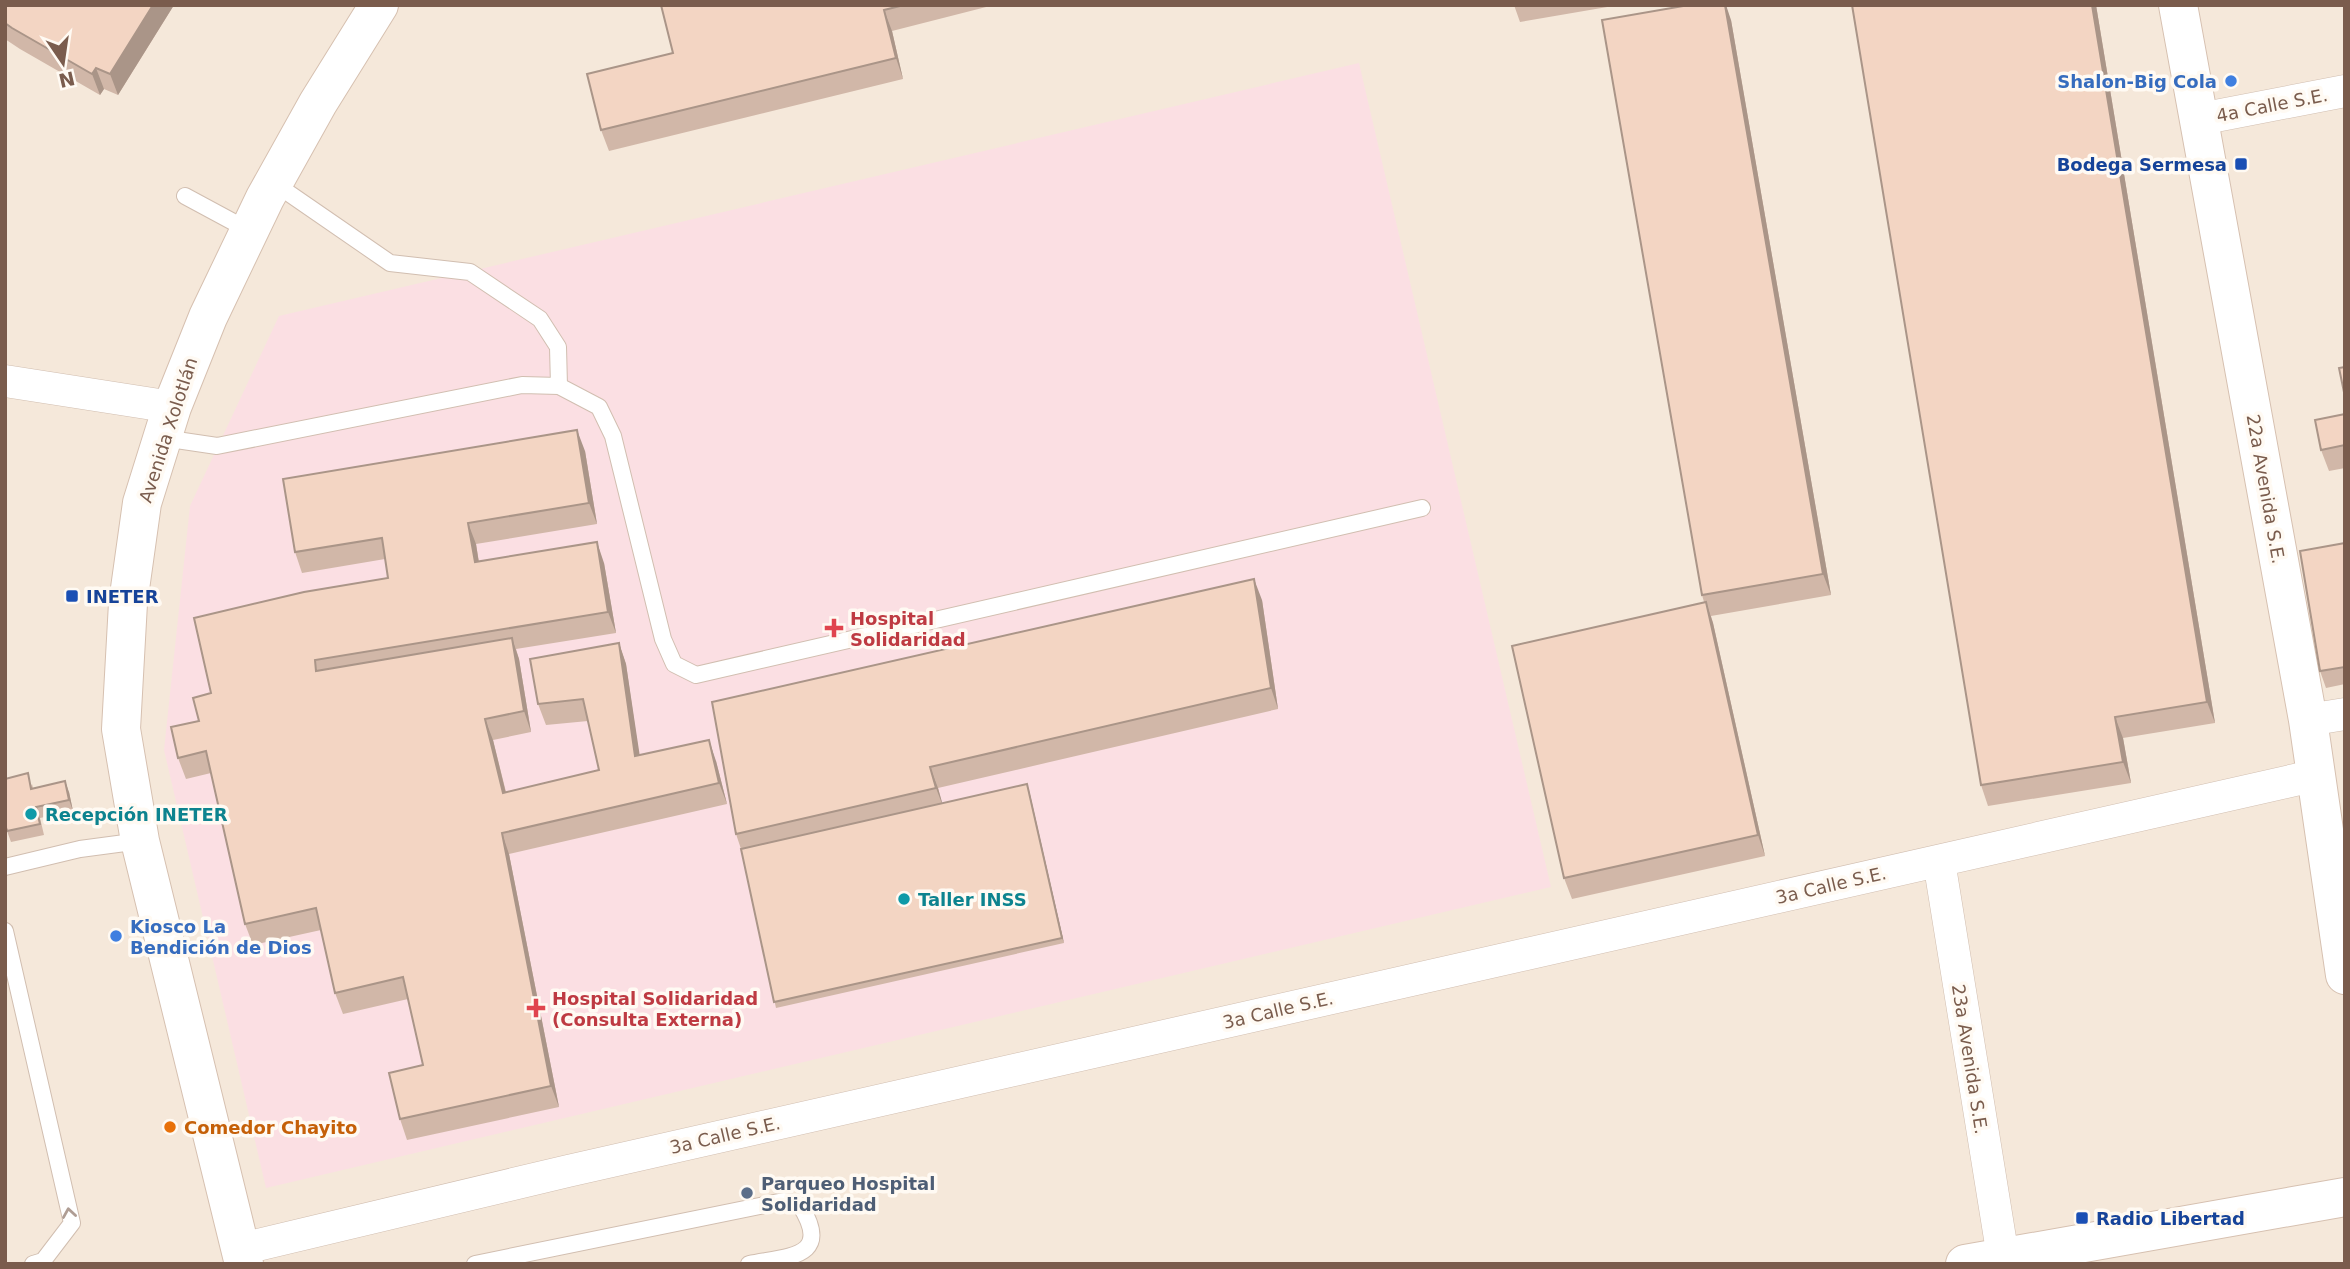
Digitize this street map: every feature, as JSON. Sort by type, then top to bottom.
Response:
[{"type":"street","name":"Avenida Xolotlán","points":[[242,1256],[140,841],[121,729],[128,603],[142,503],[167,423],[208,317],[274,183],[318,103],[379,5]]},
{"type":"street","name":"22a Avenida S.E.","points":[[2178,5],[2308,720],[2345,975]]},
{"type":"street","name":"4a Calle S.E.","points":[[2200,119],[2345,91]]},
{"type":"street","points":[[5,380],[167,423]]},
{"type":"street","points":[[2308,720],[2345,714]]},
{"type":"street","name":"3a Calle S.E.","points":[[242,1256],[568,1171],[2317,775]]},
{"type":"street","name":"23a Avenida S.E.","points":[[1940,861],[2003,1256]]},
{"type":"street","points":[[1965,1264],[2345,1197]]},
{"type":"lane","points":[[274,183],[390,262],[470,272],[540,319],[558,347],[559,386]]},
{"type":"lane","points":[[185,196],[250,231]]},
{"type":"lane","points":[[167,423],[217,446],[522,385],[559,386],[599,407],[613,436],[663,639],[674,664],[696,676],[1422,508]]},
{"type":"lane","points":[[5,867],[80,849],[140,841]]},
{"type":"lane","points":[[5,931],[72,1223],[43,1261],[33,1264]]},
{"type":"lane","points":[[475,1264],[784,1201],[800,1205],[812,1224],[813,1238],[808,1248],[800,1254],[748,1264]]},
{"type":"shaded area","points":[[5,5],[2345,5],[2345,1264],[5,1264]]},
{"type":"shaded area","name":"Hospital Solidaridad","points":[[1359,63],[1551,887],[266,1188],[164,750],[190,506],[279,316]]},
{"type":"building","points":[[5,5],[153,5],[110,74],[96,68],[92,74],[5,23]]},
{"type":"building","points":[[661,5],[904,5],[884,10],[896,58],[601,130],[587,74],[673,53]]},
{"type":"building","points":[[1689,5],[1725,5],[1823,574],[1702,595],[1602,20]]},
{"type":"building","points":[[1852,5],[2092,5],[2207,702],[2115,717],[2123,762],[1981,785]]},
{"type":"building","points":[[2345,367],[2345,397],[2339,368]]},
{"type":"building","points":[[2345,414],[2345,445],[2321,450],[2315,420]]},
{"type":"building","points":[[577,430],[589,503],[468,523],[475,562],[597,542],[608,612],[315,660],[316,671],[512,638],[524,711],[485,719],[503,793],[599,770],[583,699],[538,704],[530,659],[619,643],[635,756],[709,740],[719,783],[502,833],[551,1086],[400,1119],[389,1073],[423,1065],[403,977],[335,993],[316,908],[245,924],[206,751],[178,758],[171,727],[199,721],[193,698],[211,693],[194,618],[304,592],[388,578],[382,538],[295,552],[283,479]]},
{"type":"building","points":[[2345,543],[2345,667],[2320,671],[2300,551]]},
{"type":"building","points":[[1254,579],[1271,688],[930,767],[936,788],[736,834],[712,702]]},
{"type":"building","points":[[1706,602],[1758,835],[1564,878],[1512,646]]},
{"type":"building","name":"Recepción INETER","points":[[28,773],[31,789],[65,781],[69,800],[36,807],[40,824],[7,831],[5,779]]},
{"type":"building","name":"Taller INSS","points":[[1027,784],[1062,938],[774,1002],[741,849]]},
{"type":"place","name":"Shalon-Big Cola","points":[[2231,81]]},
{"type":"place","name":"Bodega Sermesa","points":[[2241,164]]},
{"type":"place","name":"INETER","points":[[72,596]]},
{"type":"place","name":"Hospital Solidaridad","points":[[834,628]]},
{"type":"place","name":"Recepción INETER","points":[[31,814]]},
{"type":"place","name":"Taller INSS","points":[[904,899]]},
{"type":"place","name":"Kiosco La Bendición de Dios","points":[[116,936]]},
{"type":"place","name":"Hospital Solidaridad (Consulta Externa)","points":[[536,1008]]},
{"type":"place","name":"Comedor Chayito","points":[[170,1127]]},
{"type":"place","name":"Parqueo Hospital Solidaridad","points":[[747,1193]]},
{"type":"place","name":"Radio Libertad","points":[[2082,1218]]}]
